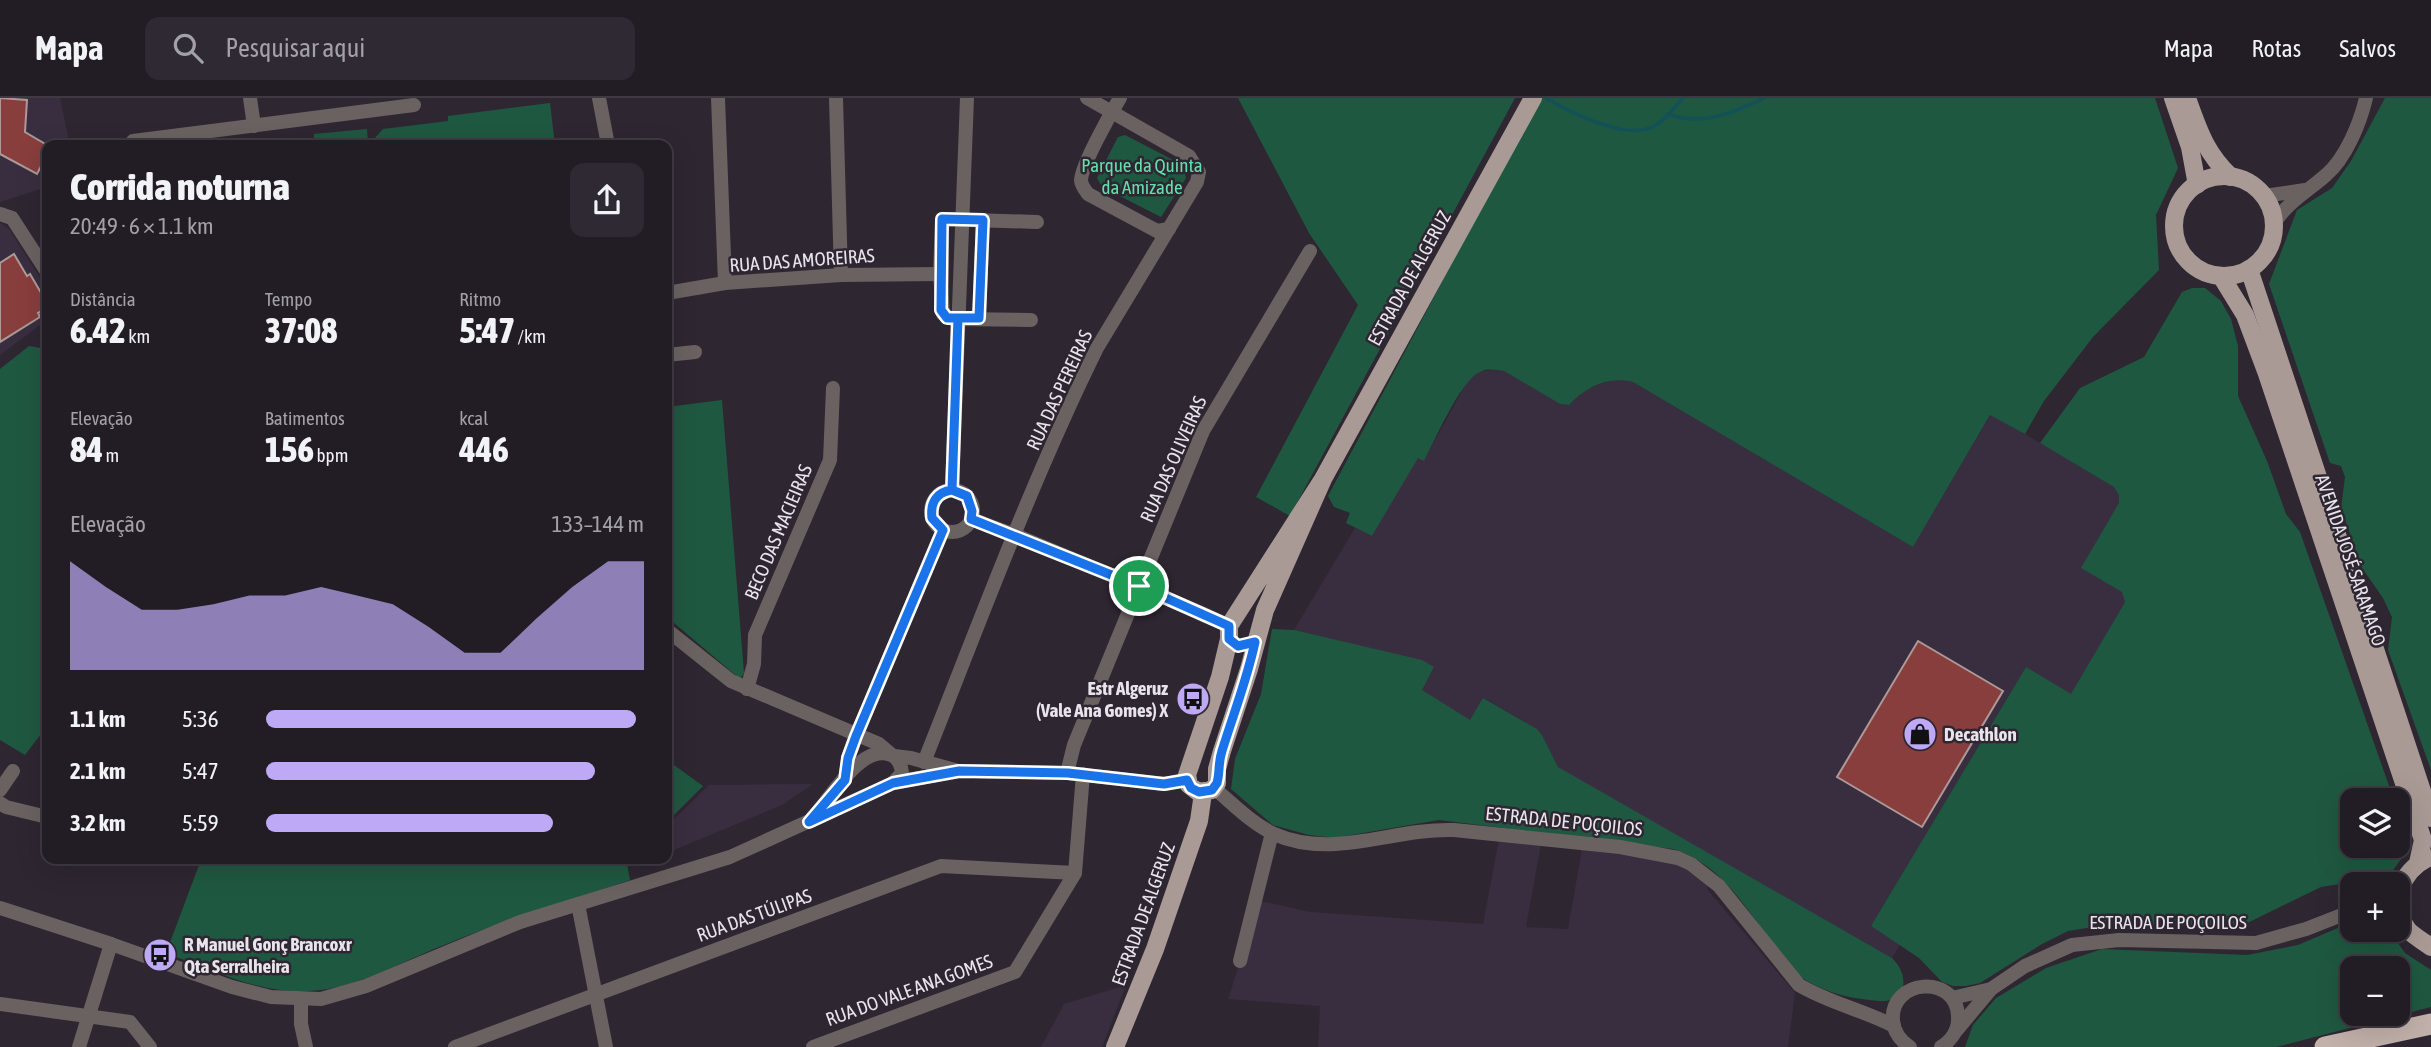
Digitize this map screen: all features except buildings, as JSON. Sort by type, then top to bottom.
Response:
[{"type":"highway","points":[[2325,1047],[2426,1025]]},
{"type":"main road","name":"ESTRADA DE ALGERUZ","points":[[1188,775],[1196,741],[1220,677],[1230,629],[1323,479],[1533,98]]},
{"type":"main road","points":[[2173,98],[2190,147],[2197,185]]},
{"type":"main road","points":[[2187,98],[2203,142],[2213,160],[2231,177]]},
{"type":"main road","points":[[2231,177],[2249,183],[2264,196],[2274,223],[2268,249],[2249,269],[2236,275],[2221,276],[2204,272],[2182,253],[2176,240],[2174,224],[2177,209],[2185,195],[2197,185],[2207,179],[2231,177]]},
{"type":"main road","name":"AVENIDA JOSÉ SARAMAGO","points":[[2249,269],[2431,818]]},
{"type":"main road","name":"AVENIDA JOSÉ SARAMAGO","points":[[2221,276],[2245,315],[2262,360],[2423,840],[2425,860]]},
{"type":"main road","name":"ESTRADA DE ALGERUZ","points":[[1115,1047],[1154,949],[1208,791],[1219,779],[1217,769],[1265,610],[1323,479]]},
{"type":"main road","points":[[1242,617],[1253,621],[1258,631],[1256,639],[1238,646],[1230,629],[1242,617]]},
{"type":"main road","points":[[1208,791],[1194,791],[1188,775],[1200,761],[1210,762],[1217,769]]},
{"type":"main road","points":[[2410,873],[2425,860]]},
{"type":"main road","points":[[2410,930],[2429,945]]},
{"type":"street","points":[[250,98],[254,126]]},
{"type":"street","points":[[599,98],[607,140]]},
{"type":"street","points":[[718,98],[725,283]]},
{"type":"street","points":[[836,98],[841,275]]},
{"type":"street","points":[[952,490],[967,98]]},
{"type":"street","name":"RUA DAS PEREIRAS","points":[[924,762],[1015,535],[1092,357],[1197,182],[1199,172],[1196,163],[1189,156],[1087,98]]},
{"type":"street","points":[[1120,98],[1081,178],[1083,188],[1088,194],[1157,231],[1168,229]]},
{"type":"street","points":[[2274,223],[2282,211],[2328,174],[2343,155],[2367,101]]},
{"type":"street","points":[[141,140],[414,105]]},
{"type":"street","points":[[2264,196],[2306,190]]},
{"type":"street","points":[[0,214],[12,218],[42,264]]},
{"type":"street","points":[[1031,320],[947,318],[943,314],[940,274],[942,219],[1037,222]]},
{"type":"street","points":[[979,318],[983,220]]},
{"type":"street","name":"RUA DAS OLIVEIRAS","points":[[1068,773],[1073,745],[1203,431],[1310,251]]},
{"type":"street","name":"RUA DAS AMOREIRAS","points":[[672,291],[725,283],[841,275],[940,274]]},
{"type":"street","points":[[672,354],[695,352]]},
{"type":"street","name":"BECO DAS MACIEIRAS","points":[[747,689],[754,664],[755,635],[830,460],[833,388]]},
{"type":"street","points":[[952,490],[967,496],[972,511],[971,519],[959,530],[943,530],[932,518],[932,503],[937,495],[952,490]]},
{"type":"street","points":[[971,519],[1139,586],[1230,629]]},
{"type":"street","points":[[866,794],[853,794],[845,785],[848,758],[943,530]]},
{"type":"street","points":[[672,634],[723,676],[747,689],[879,744],[901,766],[902,773],[893,783]]},
{"type":"street","points":[[809,822],[858,762],[867,757],[884,753],[959,771]]},
{"type":"street","points":[[0,790],[13,771]]},
{"type":"street","points":[[0,908],[232,987],[271,997],[301,1000],[344,994],[520,922],[730,857],[830,814],[893,783],[959,771],[1068,773],[1164,784],[1188,775]]},
{"type":"street","name":"RUA DO VALE ANA GOMES","points":[[813,1047],[1015,972],[1075,873],[1083,774]]},
{"type":"street","name":"ESTRADA DE POÇOILOS","points":[[1208,791],[1272,833],[1317,846],[1341,845],[1438,829],[1620,846],[1678,858],[1692,864],[1719,886],[1799,985],[1817,996],[1865,1011],[1894,1026],[1902,1041],[1910,1047]]},
{"type":"street","points":[[0,803],[42,816]]},
{"type":"street","points":[[1240,961],[1272,833]]},
{"type":"street","name":"RUA DAS TÚLIPAS","points":[[456,1047],[941,866],[1075,873]]},
{"type":"street","points":[[578,904],[606,1047]]},
{"type":"street","name":"ESTRADA DE POÇOILOS","points":[[1941,1047],[1991,989],[2025,966],[2072,945],[2119,940],[2256,943],[2306,929],[2340,916]]},
{"type":"street","points":[[79,1047],[111,944]]},
{"type":"street","name":"ESTRADA DE POÇOILOS","points":[[1865,1011],[1895,1005],[1901,996],[1920,986],[1938,988],[1952,998],[1991,989]]},
{"type":"street","points":[[1952,998],[1958,1017],[1956,1031]]},
{"type":"street","points":[[301,1000],[301,1024],[306,1047]]},
{"type":"street","points":[[0,1004],[130,1022],[150,1047]]},
{"type":"street","points":[[1894,1026],[1895,1005]]},
{"type":"shaded area","points":[[0,98],[60,98],[69,140],[42,140],[42,189],[0,202]]},
{"type":"shaded area","points":[[0,223],[9,229],[42,280],[42,324],[0,355]]},
{"type":"shaded area","points":[[1481,371],[1504,371],[1560,404],[1569,405],[1585,390],[1603,383],[1620,379],[1633,382],[1913,547],[1991,414],[2115,487],[2119,495],[2125,602],[2071,695],[2026,667],[1871,926],[1900,945],[1892,958],[1564,772],[1558,767],[1537,729],[1484,698],[1470,721],[1421,690],[1434,668],[1294,630],[1355,528],[1372,536],[1418,457],[1424,460],[1468,380]]},
{"type":"shaded area","points":[[813,784],[782,805],[672,851],[672,821],[709,785]]},
{"type":"shaded area","points":[[1499,839],[1541,844],[1526,927],[1568,929],[1582,849],[1663,858],[1689,869],[1710,884],[1707,889],[1795,993],[1788,1047],[1318,1047],[1320,1006],[1228,999],[1260,901],[1311,912],[1483,924]]},
{"type":"shaded area","points":[[1126,985],[1102,1047],[1041,1047],[1064,1004]]},
{"type":"green space","points":[[1238,98],[1515,98],[1290,516],[1256,497],[1358,305],[1309,233]]},
{"type":"green space","points":[[1540,98],[2155,98],[2178,168],[2156,215],[2159,270],[2093,337],[2044,401],[2025,434],[1990,415],[1913,547],[1633,382],[1598,384],[1569,405],[1560,404],[1504,371],[1490,369],[1474,376],[1457,397],[1424,461],[1418,458],[1372,536],[1346,523],[1350,513],[1334,507],[1328,496]]},
{"type":"green space","points":[[2385,98],[2431,98],[2431,770],[2388,650],[2392,617],[2383,598],[2362,568],[2341,508],[2345,477],[2341,466],[2330,463],[2269,284],[2297,210],[2332,188],[2351,161]]},
{"type":"green space","points":[[550,103],[554,140],[375,140],[383,129],[448,121],[448,116]]},
{"type":"green space","points":[[367,129],[368,140],[314,140],[314,134]]},
{"type":"green space","name":"Parque da Quinta da Amizade","points":[[1125,135],[1179,163],[1184,169],[1186,178],[1161,217],[1102,187],[1097,178],[1118,137]]},
{"type":"green space","points":[[2192,288],[2205,288],[2221,301],[2231,319],[2238,346],[2238,396],[2267,461],[2286,514],[2300,532],[2390,788],[2340,788],[2340,858],[2402,858],[2392,872],[2340,872],[2340,884],[2321,887],[2237,928],[2117,923],[2068,931],[1980,983],[1953,986],[1942,982],[1919,958],[1871,926],[2026,667],[2071,694],[2125,602],[2122,592],[2081,568],[2119,503],[2119,495],[2114,487],[2040,443],[2080,388],[2144,357],[2182,292]]},
{"type":"green space","points":[[29,346],[42,348],[42,733],[25,755],[0,740],[0,369]]},
{"type":"green space","points":[[722,400],[744,673],[740,679],[672,621],[672,406]]},
{"type":"green space","points":[[1272,629],[1294,630],[1422,660],[1434,667],[1422,690],[1470,720],[1483,698],[1537,729],[1558,767],[1892,958],[1903,979],[1901,992],[1889,1000],[1870,1000],[1833,993],[1807,981],[1793,969],[1721,879],[1691,856],[1673,849],[1439,820],[1334,838],[1309,835],[1273,825],[1231,789],[1235,759],[1261,694]]},
{"type":"green space","points":[[672,764],[703,786],[672,817]]},
{"type":"green space","points":[[627,864],[630,880],[490,927],[361,980],[327,989],[290,991],[254,985],[166,953],[199,865]]},
{"type":"green space","points":[[2340,927],[2340,942],[2397,942],[2410,956],[2340,956],[2340,1026],[2357,1026],[2276,1047],[1965,1047],[1973,1025],[1996,998],[2046,968],[2102,949],[2247,955],[2298,945]]},
{"type":"green space","points":[[2410,956],[2431,970],[2431,1007],[2410,1012]]},
{"type":"waterway","points":[[1546,98],[1597,122],[1626,130],[1650,128],[1659,123],[1683,98]]},
{"type":"waterway","points":[[1668,114],[1681,118],[1705,119],[1729,113],[1764,98]]},
{"type":"place","name":"Estr Algeruz (Vale Ana Gomes) X","points":[[1193,699]]},
{"type":"place","name":"Decathlon","points":[[1920,734]]},
{"type":"place","name":"R Manuel Gonç Brancoxr Qta Serralheira","points":[[160,955]]},
{"type":"route","points":[[1139,586],[971,519],[971,503],[967,496],[952,490],[958,318],[947,318],[941,310],[942,219],[983,220],[979,318],[958,318],[955,404],[952,490],[937,495],[932,503],[932,518],[943,530],[856,736],[848,758],[845,780],[809,822],[893,783],[959,771],[1068,773],[1164,784],[1187,780],[1194,791],[1206,793],[1212,790],[1219,779],[1217,769],[1255,642],[1249,646],[1238,646],[1229,639],[1229,626],[1139,586]]}]
